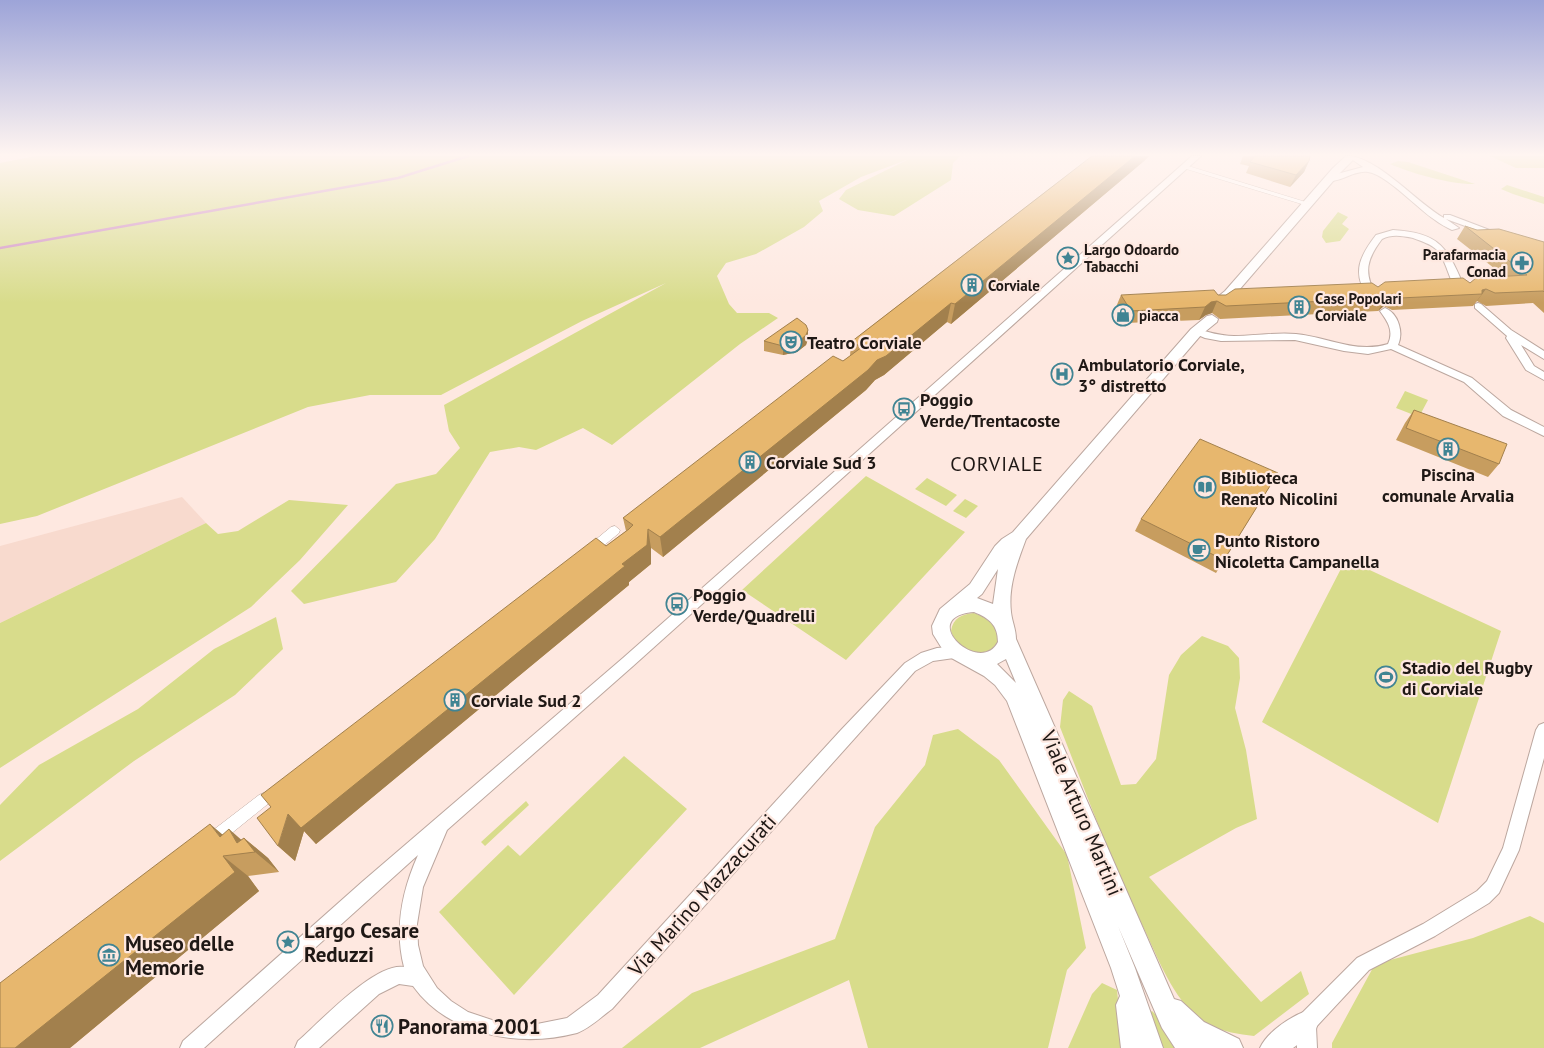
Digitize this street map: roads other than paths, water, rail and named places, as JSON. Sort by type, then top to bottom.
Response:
[{"type":"street","points":[[190,1048],[368,888],[665,629],[1143,205]]},
{"type":"street","points":[[1224,299],[1306,205]]},
{"type":"street","points":[[1422,205],[1437,218],[1458,231],[1457,225],[1464,224]]},
{"type":"street","points":[[1426,208],[1464,224],[1481,234],[1503,237]]},
{"type":"street","points":[[1371,295],[1362,280],[1363,264],[1378,238],[1395,233],[1422,238],[1439,248],[1447,259],[1461,290]]},
{"type":"street","points":[[1478,306],[1507,332],[1544,356]]},
{"type":"street","points":[[1018,536],[1003,582],[1001,596],[1006,631],[1005,648],[991,658],[964,656],[944,640],[941,628],[944,617],[976,589],[1001,551],[1018,536],[1202,325],[1216,338],[1237,340],[1293,337],[1361,351],[1374,351],[1392,346],[1397,339],[1394,322],[1385,310]]},
{"type":"street","points":[[1507,332],[1528,365],[1544,377]]},
{"type":"street","points":[[1392,346],[1468,380],[1508,413],[1544,432]]},
{"type":"street","points":[[592,549],[616,530]]},
{"type":"street","points":[[952,609],[959,606],[975,605],[991,611],[1006,631]]},
{"type":"street","name":"Viale Arturo Martini","points":[[1006,631],[1156,986],[1176,1030],[1190,1048]]},
{"type":"street","name":"Via Marino Mazzacurati","points":[[418,978],[432,997],[450,1011],[469,1023],[490,1030],[516,1036],[542,1034],[573,1025],[605,1002],[846,735],[910,668],[922,659],[936,653],[964,656]]},
{"type":"street","name":"Viale Arturo Martini","points":[[964,656],[998,675],[1015,696],[1123,968],[1150,1048]]},
{"type":"street","points":[[1273,1048],[1306,1023],[1363,964],[1429,930],[1483,897],[1493,887],[1510,850],[1544,730]]},
{"type":"street","points":[[217,836],[264,799]]},
{"type":"street","points":[[305,1048],[372,987],[398,975],[418,978],[410,949],[409,914],[418,877],[441,826]]},
{"type":"street","name":"Viale Arturo Martini","points":[[1123,968],[1134,1048]]},
{"type":"street","name":"Viale Arturo Martini","points":[[1156,986],[1170,1008],[1185,1024],[1208,1039],[1230,1048]]},
{"type":"street","points":[[1293,1048],[1306,1023]]},
{"type":"street","points":[[1306,1023],[1307,1048]]},
{"type":"waterway","points":[[0,248],[245,205]]},
{"type":"place","name":"Largo Odoardo Tabacchi","points":[[1068,258]]},
{"type":"place","name":"Parafarmacia Conad","points":[[1522,263]]},
{"type":"place","name":"Corviale","points":[[972,285]]},
{"type":"place","name":"Case Popolari Corviale","points":[[1299,307]]},
{"type":"place","name":"piacca","points":[[1123,315]]},
{"type":"place","name":"Teatro Corviale","points":[[791,342]]},
{"type":"place","name":"Ambulatorio Corviale, 3° distretto","points":[[1062,374]]},
{"type":"place","name":"Poggio Verde/Trentacoste","points":[[904,409]]},
{"type":"place","name":"Piscina comunale Arvalia","points":[[1448,449]]},
{"type":"place","name":"Corviale Sud 3","points":[[750,462]]},
{"type":"place","name":"Biblioteca Renato Nicolini","points":[[1205,487]]},
{"type":"place","name":"Punto Ristoro Nicoletta Campanella","points":[[1199,550]]},
{"type":"place","name":"Poggio Verde/Quadrelli","points":[[677,604]]},
{"type":"place","name":"Stadio del Rugby di Corviale","points":[[1386,677]]},
{"type":"place","name":"Corviale Sud 2","points":[[455,700]]},
{"type":"place","name":"Largo Cesare Reduzzi","points":[[288,942]]},
{"type":"place","name":"Museo delle Memorie","points":[[109,955]]},
{"type":"place","name":"Panorama 2001","points":[[382,1026]]},
{"type":"district","name":"CORVIALE","points":[[997,464]]}]
